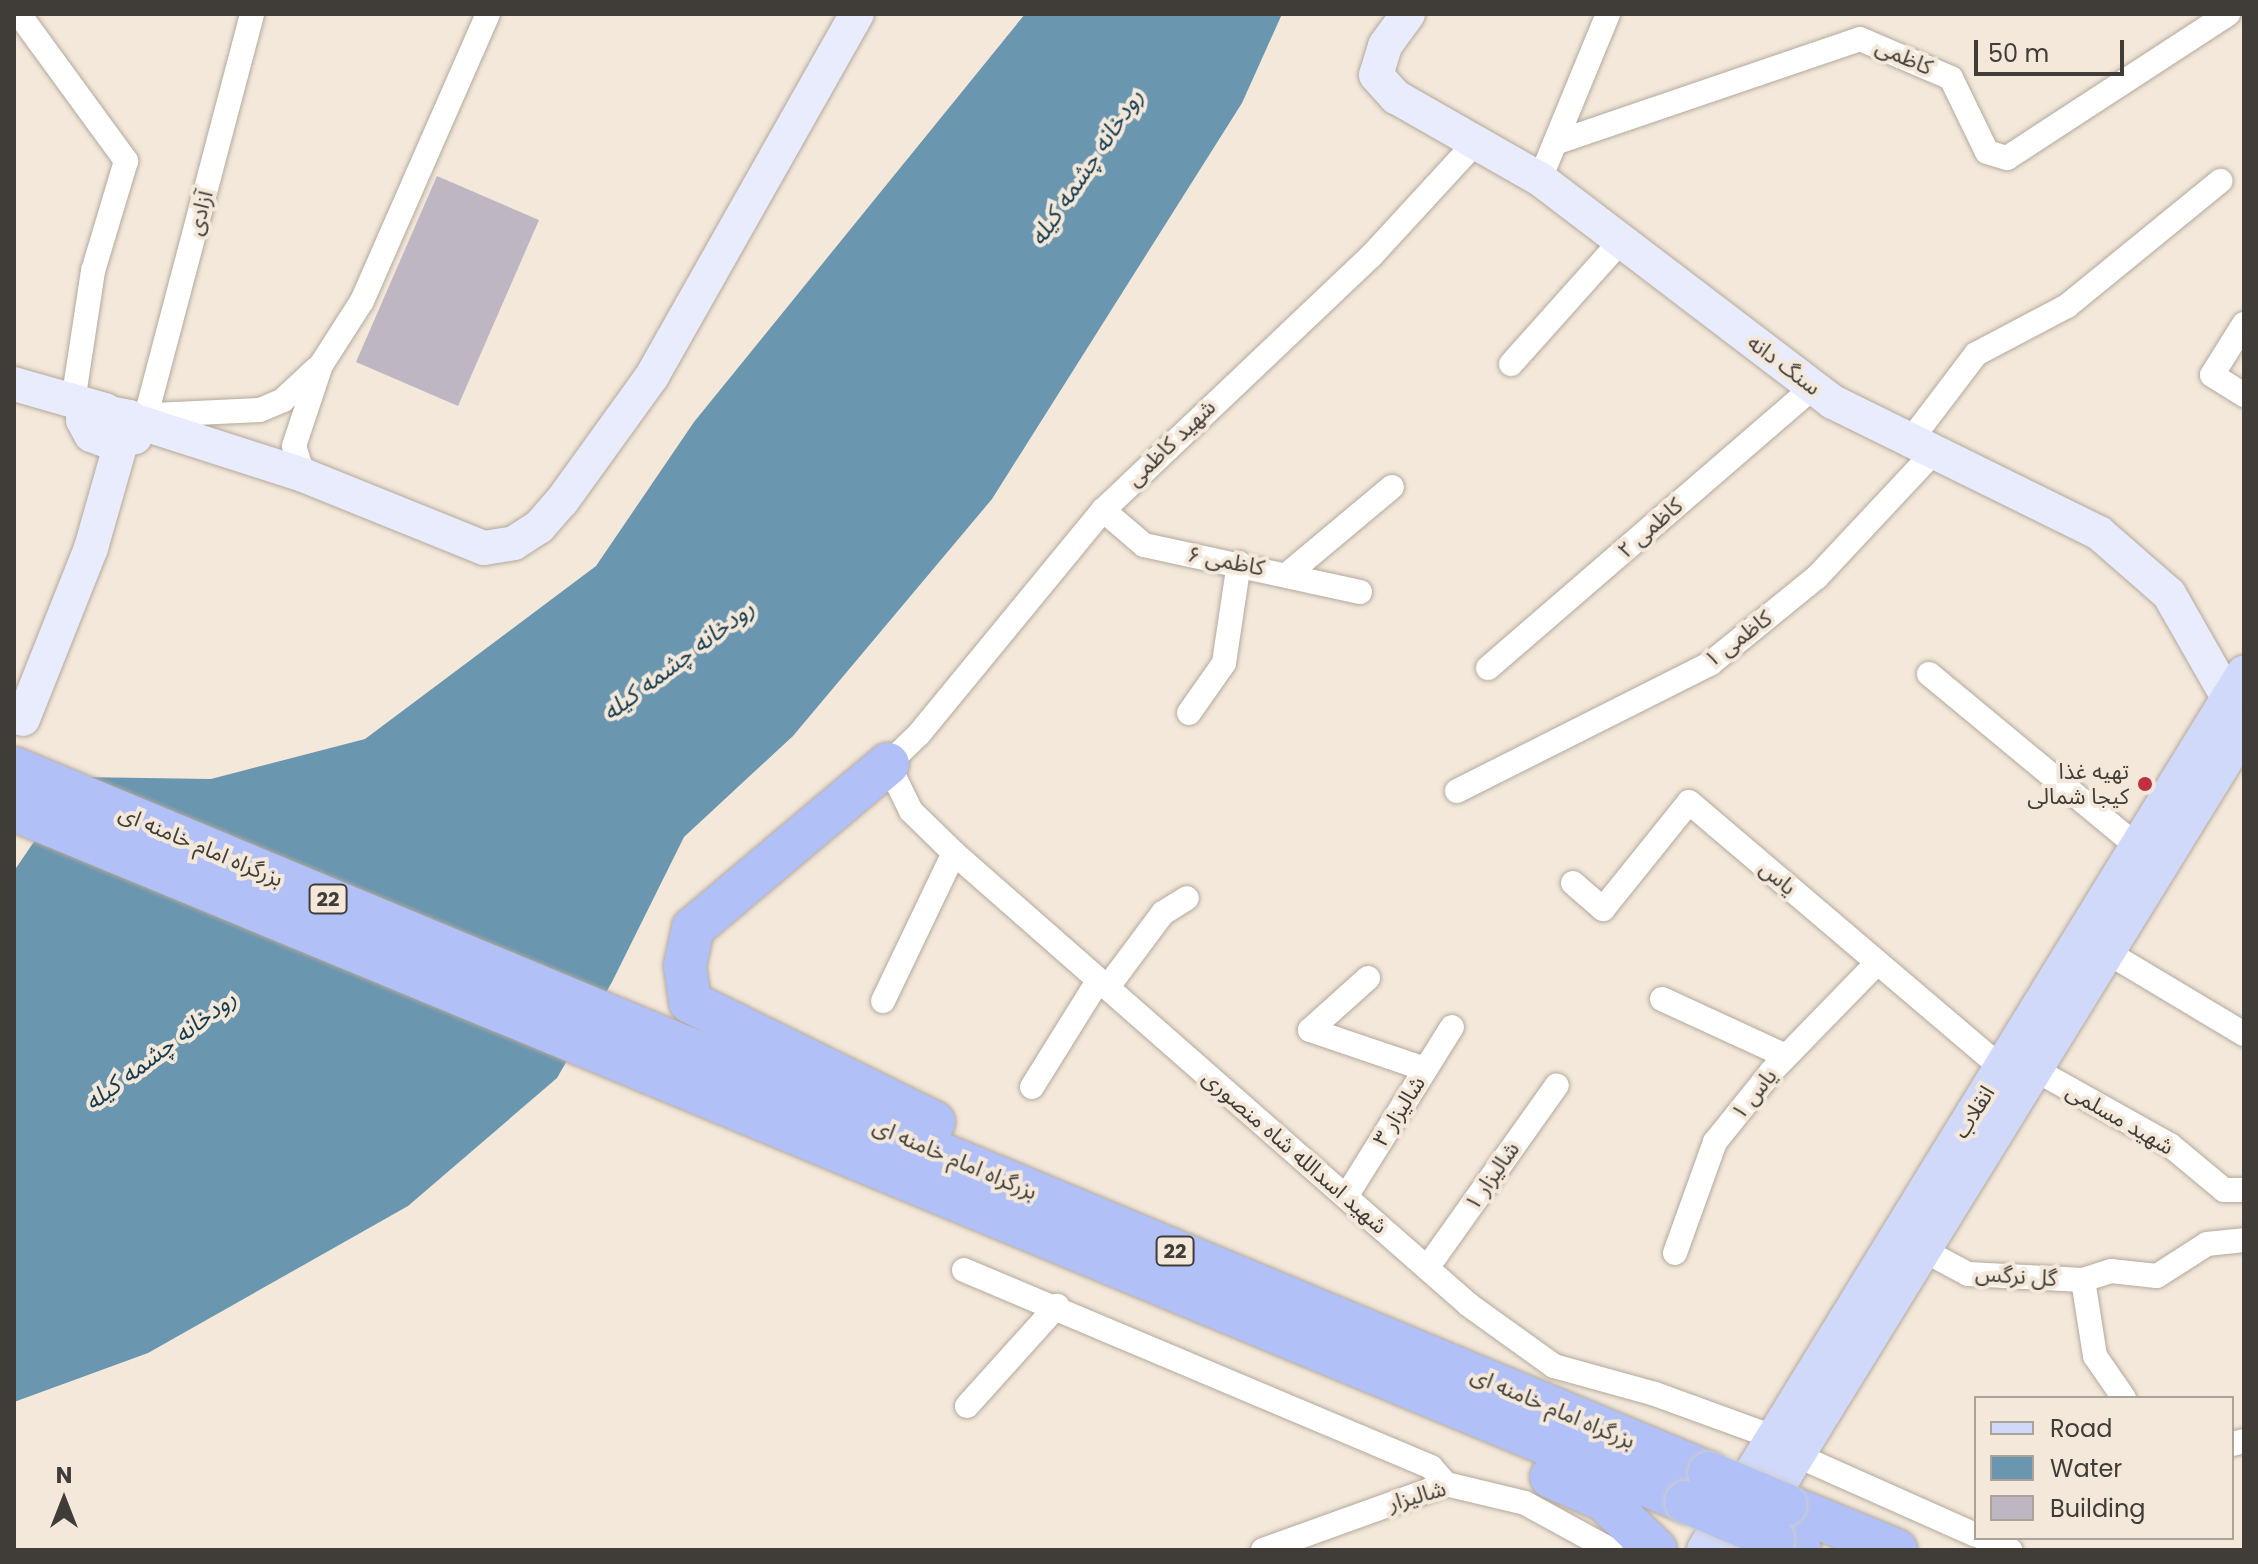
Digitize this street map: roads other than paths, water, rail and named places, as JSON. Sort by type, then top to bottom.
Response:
[{"type":"highway","points":[[888,764],[693,928],[685,966],[690,1002],[999,1153],[1070,1207]]},
{"type":"highway","name":"بزرگراه امام خامنه ای","points":[[14,768],[631,1045],[889,1172],[1698,1488]]},
{"type":"highway","name":"بزرگراه امام خامنه ای","points":[[14,810],[631,1045],[1070,1207],[1698,1488],[1774,1536],[1896,1550]]},
{"type":"highway","points":[[889,1172],[1166,1312],[1604,1500],[1656,1550]]},
{"type":"main road","name":"انقلاب","points":[[1705,1550],[1784,1446],[1923,1250],[2138,847],[2240,702]]},
{"type":"main road","name":"انقلاب","points":[[1774,1536],[1784,1446],[2018,1069],[2107,952],[2240,702]]},
{"type":"street","points":[[19,14],[126,161],[93,271],[113,423],[100,505],[91,548],[23,719]]},
{"type":"street","name":"آزادی","points":[[113,423],[252,14]]},
{"type":"street","points":[[303,475],[294,446],[321,365],[362,301],[488,14]]},
{"type":"street","points":[[14,401],[113,423],[303,475],[484,548],[514,543],[539,527],[652,376],[857,14]]},
{"type":"street","name":"سنگ دانه","points":[[1408,14],[1385,46],[1376,75],[1396,97],[1540,179],[1813,387],[1922,446],[2099,533],[2169,594],[2240,702]]},
{"type":"street","points":[[1540,179],[1608,14]]},
{"type":"street","name":"کاظمی","points":[[1555,143],[1860,39],[1951,78],[1987,152],[2007,158],[2228,14]]},
{"type":"street","name":"شهید کاظمی","points":[[888,764],[919,734],[1103,510],[1371,256],[1476,142]]},
{"type":"street","name":"کاظمی ۱","points":[[1457,791],[1711,663],[1817,577],[1922,446],[1976,354],[2067,306],[2220,181]]},
{"type":"street","points":[[1511,364],[1621,241]]},
{"type":"street","points":[[2244,324],[2212,375],[2244,395]]},
{"type":"street","points":[[113,423],[260,410],[283,400],[321,365]]},
{"type":"street","points":[[14,384],[301,492],[371,505]]},
{"type":"street","name":"کاظمی ۲","points":[[1488,668],[1813,387]]},
{"type":"street","points":[[1289,573],[1392,487]]},
{"type":"street","name":"کاظمی ۶","points":[[1103,510],[1144,545],[1289,573],[1360,592]]},
{"type":"street","points":[[1189,713],[1224,663],[1239,563]]},
{"type":"street","points":[[1929,674],[2138,847]]},
{"type":"street","name":"شهید اسدالله شاه منصوری","points":[[888,764],[911,811],[954,853],[1469,1305],[1554,1366],[1655,1394],[1784,1446],[1974,1534]]},
{"type":"street","name":"یاس","points":[[1573,883],[1603,909],[1689,802],[1877,963],[2018,1069]]},
{"type":"street","points":[[883,1001],[954,853]]},
{"type":"street","points":[[1032,1087],[1102,984],[1163,913],[1187,898]]},
{"type":"street","points":[[2107,952],[2244,1034]]},
{"type":"street","name":"یاس ۱","points":[[1675,1253],[1715,1142],[1786,1056],[1877,963]]},
{"type":"street","points":[[1368,978],[1310,1030],[1425,1069]]},
{"type":"street","points":[[1662,999],[1786,1056]]},
{"type":"street","name":"شالیزار ۳","points":[[1347,1195],[1452,1027]]},
{"type":"street","name":"شهید مسلمی","points":[[2018,1069],[2170,1145],[2224,1190],[2244,1190]]},
{"type":"street","name":"شالیزار ۱","points":[[1427,1268],[1557,1085]]},
{"type":"street","points":[[2083,1280],[2111,1271],[2157,1276],[2207,1244],[2244,1240]]},
{"type":"street","name":"گل نرگس","points":[[1923,1250],[1968,1274],[2083,1280],[2095,1356],[2123,1396]]},
{"type":"street","points":[[964,1270],[1057,1306],[1431,1467],[1446,1484]]},
{"type":"street","points":[[967,1406],[1057,1306]]},
{"type":"street","name":"شالیزار","points":[[1263,1550],[1446,1484],[1525,1503],[1611,1550]]},
{"type":"street","points":[[1988,1540],[2010,1550]]},
{"type":"water","name":"رودخانه چشمه کیله","points":[[1025,14],[1282,14],[1242,103],[992,499],[793,736],[684,837],[612,982],[557,1078],[408,1206],[148,1353],[14,1402],[14,871],[78,777],[211,779],[365,739],[596,566],[694,422]]},
{"type":"place","name":"تهیه غذا کیجا شمالی","points":[[2145,784]]}]
